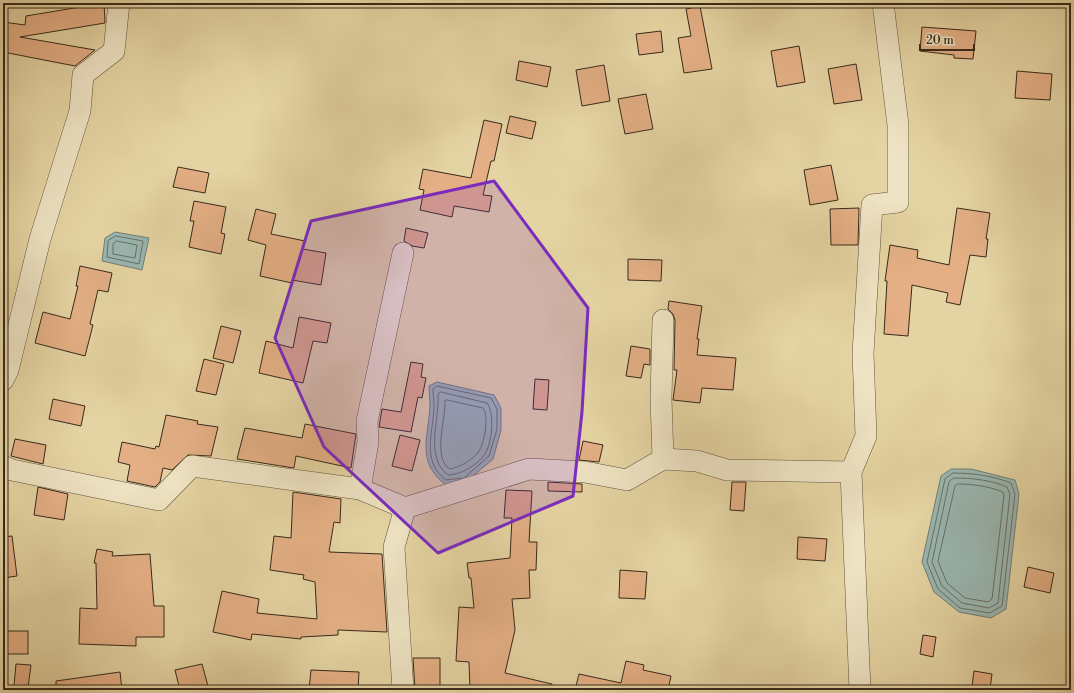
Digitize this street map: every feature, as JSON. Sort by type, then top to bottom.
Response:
[{"type":"street","points":[[5,372],[40,239],[80,111],[83,75],[114,51],[119,3]]},
{"type":"street","points":[[860,690],[851,472],[866,436],[863,353],[872,205],[898,202],[898,125],[883,3]]},
{"type":"street","points":[[360,489],[368,442],[367,421],[403,253]]},
{"type":"street","points":[[663,320],[661,398],[663,459]]},
{"type":"street","points":[[3,466],[12,470],[159,500],[192,466],[360,489],[405,508],[529,469],[585,472],[627,480],[663,459],[697,461],[727,470],[851,472]]},
{"type":"street","points":[[403,690],[394,547],[405,508]]},
{"type":"highlighted area","points":[[494,181],[588,308],[582,412],[573,496],[438,553],[324,447],[275,338],[311,221]]},
{"type":"water","points":[[115,232],[149,238],[142,270],[102,261],[105,238]]},
{"type":"water","points":[[437,382],[494,395],[501,408],[501,430],[493,459],[466,482],[446,485],[436,476],[430,467],[427,458],[426,438],[430,405],[429,386]]},
{"type":"water","points":[[951,469],[971,469],[1015,480],[1019,494],[1006,609],[991,618],[959,612],[934,592],[922,562],[941,476]]},
{"type":"building","points":[[104,3],[105,23],[20,37],[95,50],[75,66],[3,52],[3,22],[25,25],[26,16]]},
{"type":"building","points":[[700,6],[712,69],[684,73],[678,38],[691,36],[686,9]]},
{"type":"building","points":[[922,27],[976,31],[973,59],[954,58],[954,55],[920,51]]},
{"type":"building","points":[[661,31],[663,52],[639,55],[636,34]]},
{"type":"building","points":[[799,46],[805,82],[777,87],[771,51]]},
{"type":"building","points":[[519,61],[551,67],[547,87],[516,80]]},
{"type":"building","points":[[856,64],[862,100],[834,104],[828,69]]},
{"type":"building","points":[[604,65],[610,101],[582,106],[576,70]]},
{"type":"building","points":[[1017,71],[1052,74],[1050,100],[1015,98]]},
{"type":"building","points":[[646,94],[653,129],[625,134],[618,99]]},
{"type":"building","points":[[510,116],[536,122],[532,139],[506,133]]},
{"type":"building","points":[[484,120],[502,124],[494,161],[491,161],[483,195],[492,196],[489,212],[454,206],[452,217],[420,210],[424,190],[419,189],[423,169],[471,178]]},
{"type":"building","points":[[831,165],[838,200],[810,205],[804,170]]},
{"type":"building","points":[[178,167],[209,173],[205,193],[173,187]]},
{"type":"building","points":[[194,201],[226,207],[221,233],[225,234],[221,254],[189,247],[194,221],[190,221]]},
{"type":"building","points":[[859,208],[858,245],[831,245],[830,209]]},
{"type":"building","points":[[957,208],[990,213],[986,239],[988,239],[986,257],[970,255],[960,305],[946,302],[948,293],[912,285],[908,336],[884,334],[887,281],[885,281],[890,245],[918,250],[917,258],[949,265]]},
{"type":"building","points":[[256,209],[276,214],[271,234],[305,241],[303,249],[326,253],[321,285],[292,280],[292,283],[260,276],[266,245],[248,240]]},
{"type":"building","points":[[406,228],[428,233],[424,248],[412,246],[404,241]]},
{"type":"building","points":[[628,259],[662,260],[661,281],[628,280]]},
{"type":"building","points":[[80,266],[112,273],[108,292],[98,290],[90,324],[93,325],[85,356],[35,343],[43,312],[70,319],[78,286],[76,286]]},
{"type":"building","points":[[669,301],[702,306],[697,339],[699,339],[697,355],[736,358],[733,390],[702,388],[700,403],[673,400],[677,370],[674,370],[675,320],[673,314],[668,309]]},
{"type":"building","points":[[299,317],[331,323],[327,343],[313,341],[303,383],[259,373],[266,341],[293,348]]},
{"type":"building","points":[[221,326],[241,331],[233,363],[213,358]]},
{"type":"building","points":[[631,346],[650,349],[650,365],[644,364],[641,378],[626,376]]},
{"type":"building","points":[[204,359],[224,364],[216,395],[196,391]]},
{"type":"building","points":[[411,362],[423,364],[421,377],[426,378],[422,398],[418,397],[411,432],[379,427],[382,409],[401,412]]},
{"type":"building","points":[[535,379],[549,380],[547,410],[533,409]]},
{"type":"building","points":[[53,399],[85,406],[81,426],[49,419]]},
{"type":"building","points":[[166,415],[198,421],[197,424],[218,427],[211,456],[188,455],[172,470],[163,468],[160,482],[155,487],[127,481],[130,465],[118,462],[122,442],[155,449],[156,446],[159,447]]},
{"type":"building","points":[[305,424],[356,434],[351,468],[296,456],[294,468],[237,459],[245,428],[302,438]]},
{"type":"building","points":[[400,435],[420,440],[412,471],[392,466]]},
{"type":"building","points":[[15,439],[46,445],[43,464],[11,456]]},
{"type":"building","points":[[583,441],[603,445],[599,462],[579,460]]},
{"type":"building","points":[[548,482],[582,484],[582,492],[548,491]]},
{"type":"building","points":[[732,482],[746,482],[744,511],[730,510]]},
{"type":"building","points":[[38,487],[68,494],[64,520],[34,515]]},
{"type":"building","points":[[506,490],[532,491],[529,542],[537,542],[536,570],[529,570],[530,598],[512,599],[515,630],[505,673],[552,684],[551,690],[470,690],[469,662],[456,661],[459,607],[474,608],[471,578],[469,578],[467,563],[510,558],[512,518],[504,518]]},
{"type":"building","points":[[293,492],[341,499],[340,523],[334,522],[329,552],[382,554],[387,632],[338,630],[338,635],[301,637],[301,639],[252,634],[251,640],[213,632],[222,591],[259,599],[257,613],[317,619],[315,582],[303,579],[304,575],[270,570],[274,536],[291,538]]},
{"type":"building","points":[[12,536],[17,576],[3,578],[3,537]]},
{"type":"building","points":[[798,537],[827,539],[825,561],[797,559]]},
{"type":"building","points":[[97,549],[113,552],[112,556],[150,554],[154,606],[164,606],[164,637],[136,637],[136,646],[79,644],[80,608],[97,609],[96,563],[94,563]]},
{"type":"building","points":[[1028,567],[1054,573],[1050,593],[1024,587]]},
{"type":"building","points":[[620,570],[647,572],[645,599],[619,598]]},
{"type":"building","points":[[3,631],[28,631],[28,654],[3,654]]},
{"type":"building","points":[[923,635],[936,637],[933,657],[920,654]]},
{"type":"building","points":[[413,658],[440,658],[440,690],[415,690]]},
{"type":"building","points":[[626,661],[644,665],[643,670],[671,676],[668,690],[575,690],[579,674],[621,683]]},
{"type":"building","points":[[16,664],[31,665],[28,688],[14,686]]},
{"type":"building","points":[[202,664],[209,690],[180,690],[175,670]]},
{"type":"building","points":[[311,670],[359,672],[358,690],[309,690]]},
{"type":"building","points":[[974,671],[992,674],[990,689],[972,686]]},
{"type":"building","points":[[120,672],[122,690],[56,690],[56,681]]}]
